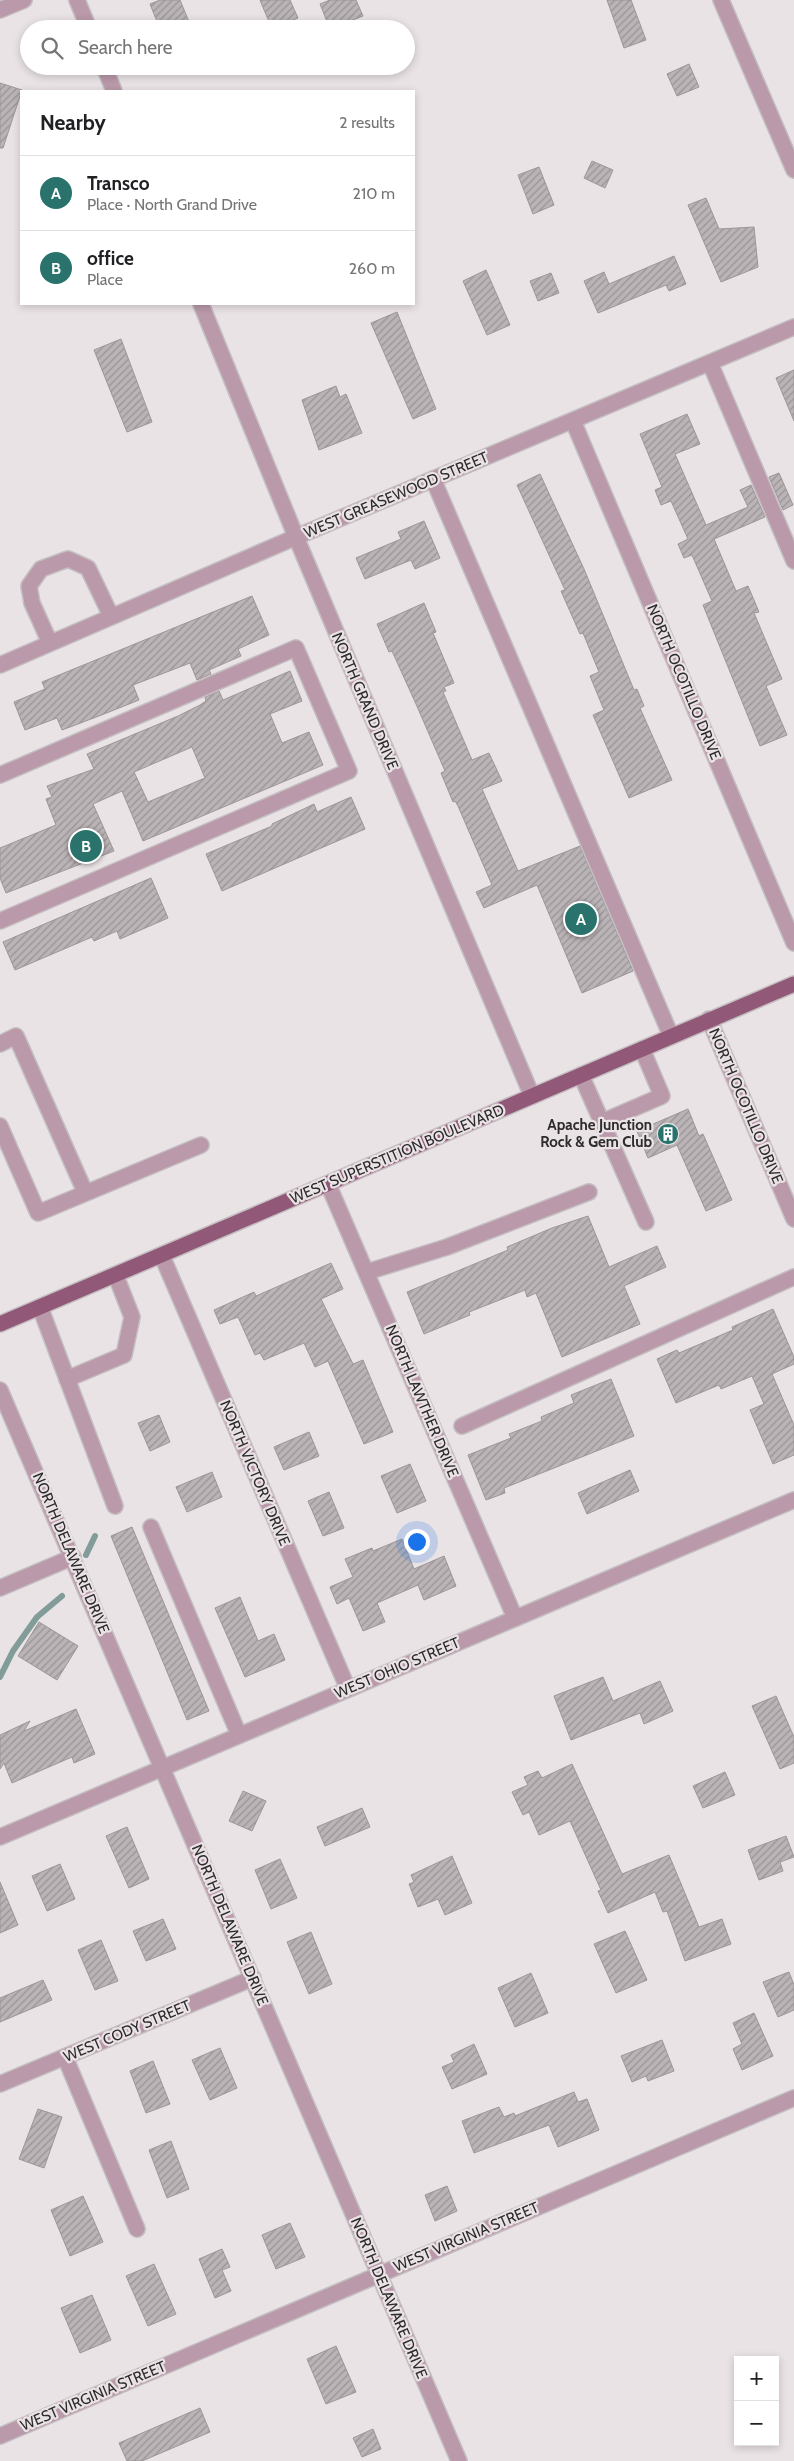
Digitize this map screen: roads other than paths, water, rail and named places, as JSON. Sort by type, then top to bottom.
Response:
[{"type":"main road","name":"WEST SUPERSTITION BOULEVARD","points":[[0,1324],[116,1276],[794,984]]},
{"type":"street","points":[[0,10],[24,0]]},
{"type":"street","points":[[77,0],[85,20]]},
{"type":"street","points":[[721,0],[794,170]]},
{"type":"street","points":[[108,75],[114,90]]},
{"type":"street","name":"NORTH GRAND DRIVE","points":[[201,305],[296,537],[532,1096]]},
{"type":"street","name":"WEST GREASEWOOD STREET","points":[[0,665],[296,537],[794,327]]},
{"type":"street","points":[[710,363],[794,561]]},
{"type":"street","name":"NORTH OCOTILLO DRIVE","points":[[573,421],[794,943]]},
{"type":"street","points":[[433,480],[670,1036]]},
{"type":"street","points":[[50,643],[32,603],[30,586],[41,569],[68,559],[88,568],[111,616]]},
{"type":"street","points":[[0,775],[296,648],[349,771],[0,920]]},
{"type":"street","name":"NORTH OCOTILLO DRIVE","points":[[709,1019],[794,1219]]},
{"type":"street","points":[[0,1044],[16,1036],[85,1192]]},
{"type":"street","points":[[602,1122],[662,1096],[642,1049]]},
{"type":"street","points":[[581,1075],[646,1222]]},
{"type":"street","points":[[0,1126],[38,1213],[201,1144]]},
{"type":"street","name":"NORTH LAWTHER DRIVE","points":[[328,1184],[515,1618]]},
{"type":"street","points":[[366,1272],[447,1247],[589,1192]]},
{"type":"street","name":"NORTH VICTORY DRIVE","points":[[162,1256],[348,1689]]},
{"type":"street","points":[[67,1379],[124,1355],[132,1317],[116,1276]]},
{"type":"street","points":[[462,1426],[794,1277]]},
{"type":"street","points":[[40,1307],[115,1506]]},
{"type":"street","name":"NORTH DELAWARE DRIVE","points":[[0,1390],[459,2461]]},
{"type":"street","name":"WEST OHIO STREET","points":[[0,1837],[794,1500]]},
{"type":"street","points":[[151,1527],[239,1735]]},
{"type":"street","points":[[0,1588],[73,1557]]},
{"type":"street","name":"WEST CODY STREET","points":[[0,2084],[253,1978]]},
{"type":"street","points":[[65,2057],[137,2229]]},
{"type":"street","name":"WEST VIRGINIA STREET","points":[[0,2436],[794,2098]]},
{"type":"waterway","points":[[86,1555],[95,1536]]},
{"type":"waterway","points":[[0,1677],[13,1651],[37,1617],[62,1596]]},
{"type":"place","name":"office","points":[[86,846]]},
{"type":"place","name":"Transco","points":[[581,919]]},
{"type":"place","name":"Apache Junction Rock & Gem Club","points":[[668,1134]]}]
